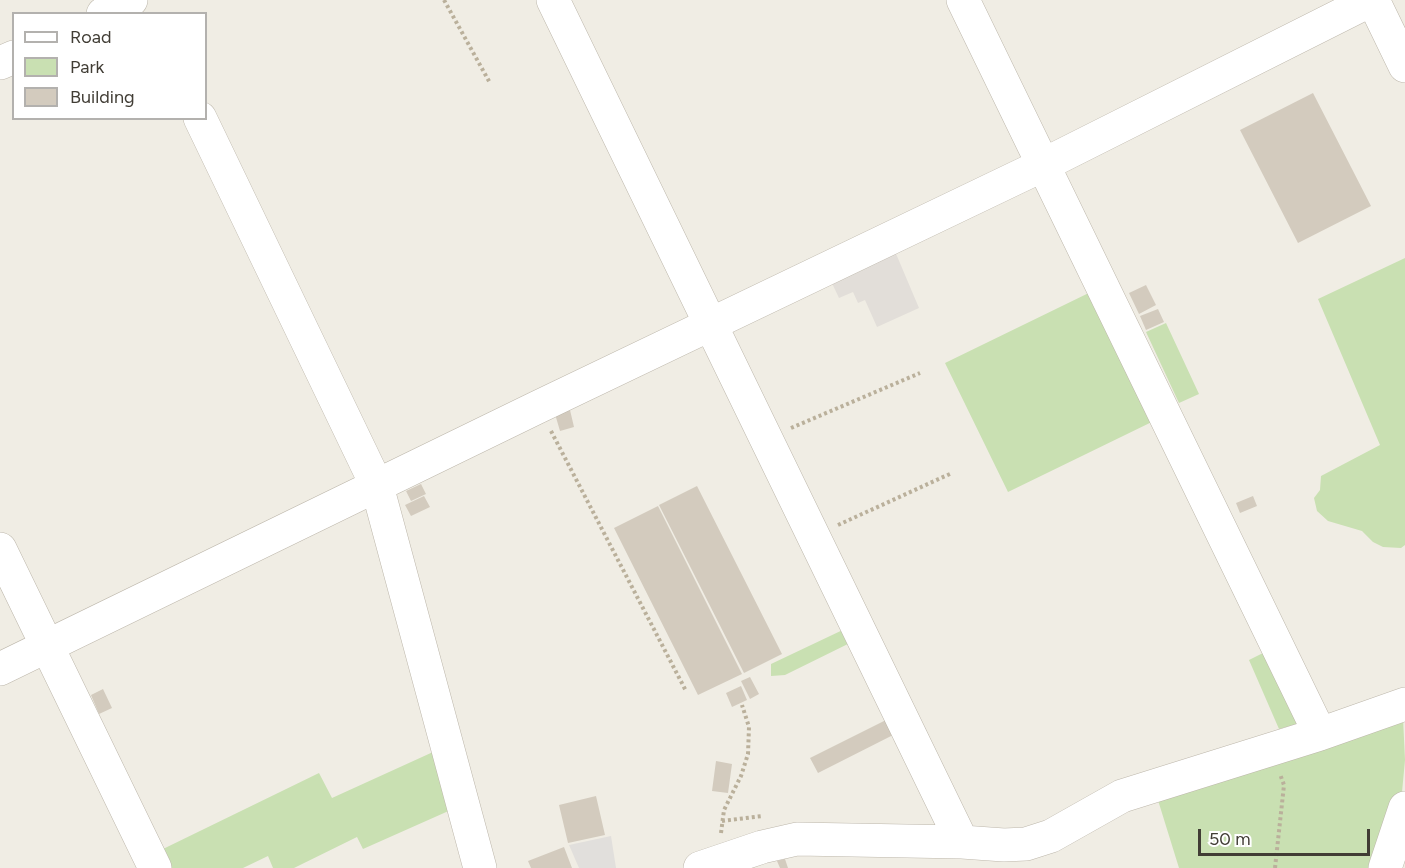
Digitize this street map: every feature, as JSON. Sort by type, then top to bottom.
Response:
[{"type":"street","points":[[107,12],[131,0]]},
{"type":"street","points":[[553,0],[962,842]]},
{"type":"street","points":[[963,0],[1320,734]]},
{"type":"street","points":[[0,669],[538,407],[1043,165],[1372,0],[1405,66]]},
{"type":"street","points":[[201,120],[377,486],[480,868]]},
{"type":"street","points":[[0,549],[155,868]]},
{"type":"street","points":[[712,866],[762,848],[797,839],[832,854],[962,842],[1004,845],[1036,841],[1051,836],[1122,796],[1271,750],[1405,704]]},
{"type":"street","points":[[1385,868],[1405,809]]},
{"type":"path","points":[[444,0],[490,83]]},
{"type":"path","points":[[766,438],[920,373]]},
{"type":"path","points":[[538,407],[686,692]]},
{"type":"path","points":[[814,537],[952,473]]},
{"type":"path","points":[[712,866],[721,838],[721,821],[724,810],[741,776],[748,754],[749,727],[742,705]]},
{"type":"path","points":[[1271,750],[1284,785],[1275,868]]},
{"type":"shaded area","points":[[894,249],[919,308],[877,327],[865,300],[858,303],[853,292],[839,298],[830,279]]},
{"type":"shaded area","points":[[611,836],[616,868],[579,868],[569,845]]},
{"type":"green space","points":[[1405,258],[1405,545],[1401,548],[1383,547],[1373,542],[1362,531],[1328,521],[1317,511],[1314,498],[1320,490],[1321,476],[1380,445],[1318,299]]},
{"type":"green space","points":[[1099,288],[1160,418],[1008,492],[945,363]]},
{"type":"green space","points":[[1166,323],[1199,394],[1179,403],[1146,332]]},
{"type":"green space","points":[[849,627],[856,640],[785,675],[771,676],[771,664]]},
{"type":"green space","points":[[1273,648],[1297,724],[1279,729],[1249,660]]},
{"type":"green space","points":[[1403,718],[1405,760],[1401,803],[1380,868],[1179,868],[1157,797]]},
{"type":"green space","points":[[444,747],[462,805],[363,849],[357,837],[294,868],[273,868],[268,856],[243,868],[172,868],[163,849],[319,773],[332,798]]},
{"type":"building","points":[[1313,93],[1371,206],[1298,243],[1240,130]]},
{"type":"building","points":[[1146,285],[1156,305],[1139,314],[1129,293]]},
{"type":"building","points":[[1158,309],[1164,322],[1146,330],[1140,316]]},
{"type":"building","points":[[570,410],[574,427],[560,431],[555,414]]},
{"type":"building","points":[[421,484],[426,494],[411,501],[406,491]]},
{"type":"building","points":[[697,486],[782,654],[744,673],[659,505]]},
{"type":"building","points":[[424,496],[430,507],[411,516],[405,505]]},
{"type":"building","points":[[1253,496],[1257,506],[1240,513],[1236,503]]},
{"type":"building","points":[[658,506],[742,674],[698,695],[614,528]]},
{"type":"building","points":[[750,677],[759,694],[750,699],[741,681]]},
{"type":"building","points":[[741,686],[747,700],[732,707],[726,693]]},
{"type":"building","points":[[103,689],[112,708],[99,714],[91,695]]},
{"type":"building","points":[[894,716],[901,731],[818,773],[810,758]]},
{"type":"building","points":[[716,761],[732,764],[728,793],[712,791]]},
{"type":"building","points":[[596,796],[605,835],[568,843],[559,805]]},
{"type":"building","points":[[564,847],[572,868],[531,868],[528,861]]},
{"type":"building","points":[[785,859],[788,868],[780,868],[777,861]]}]
